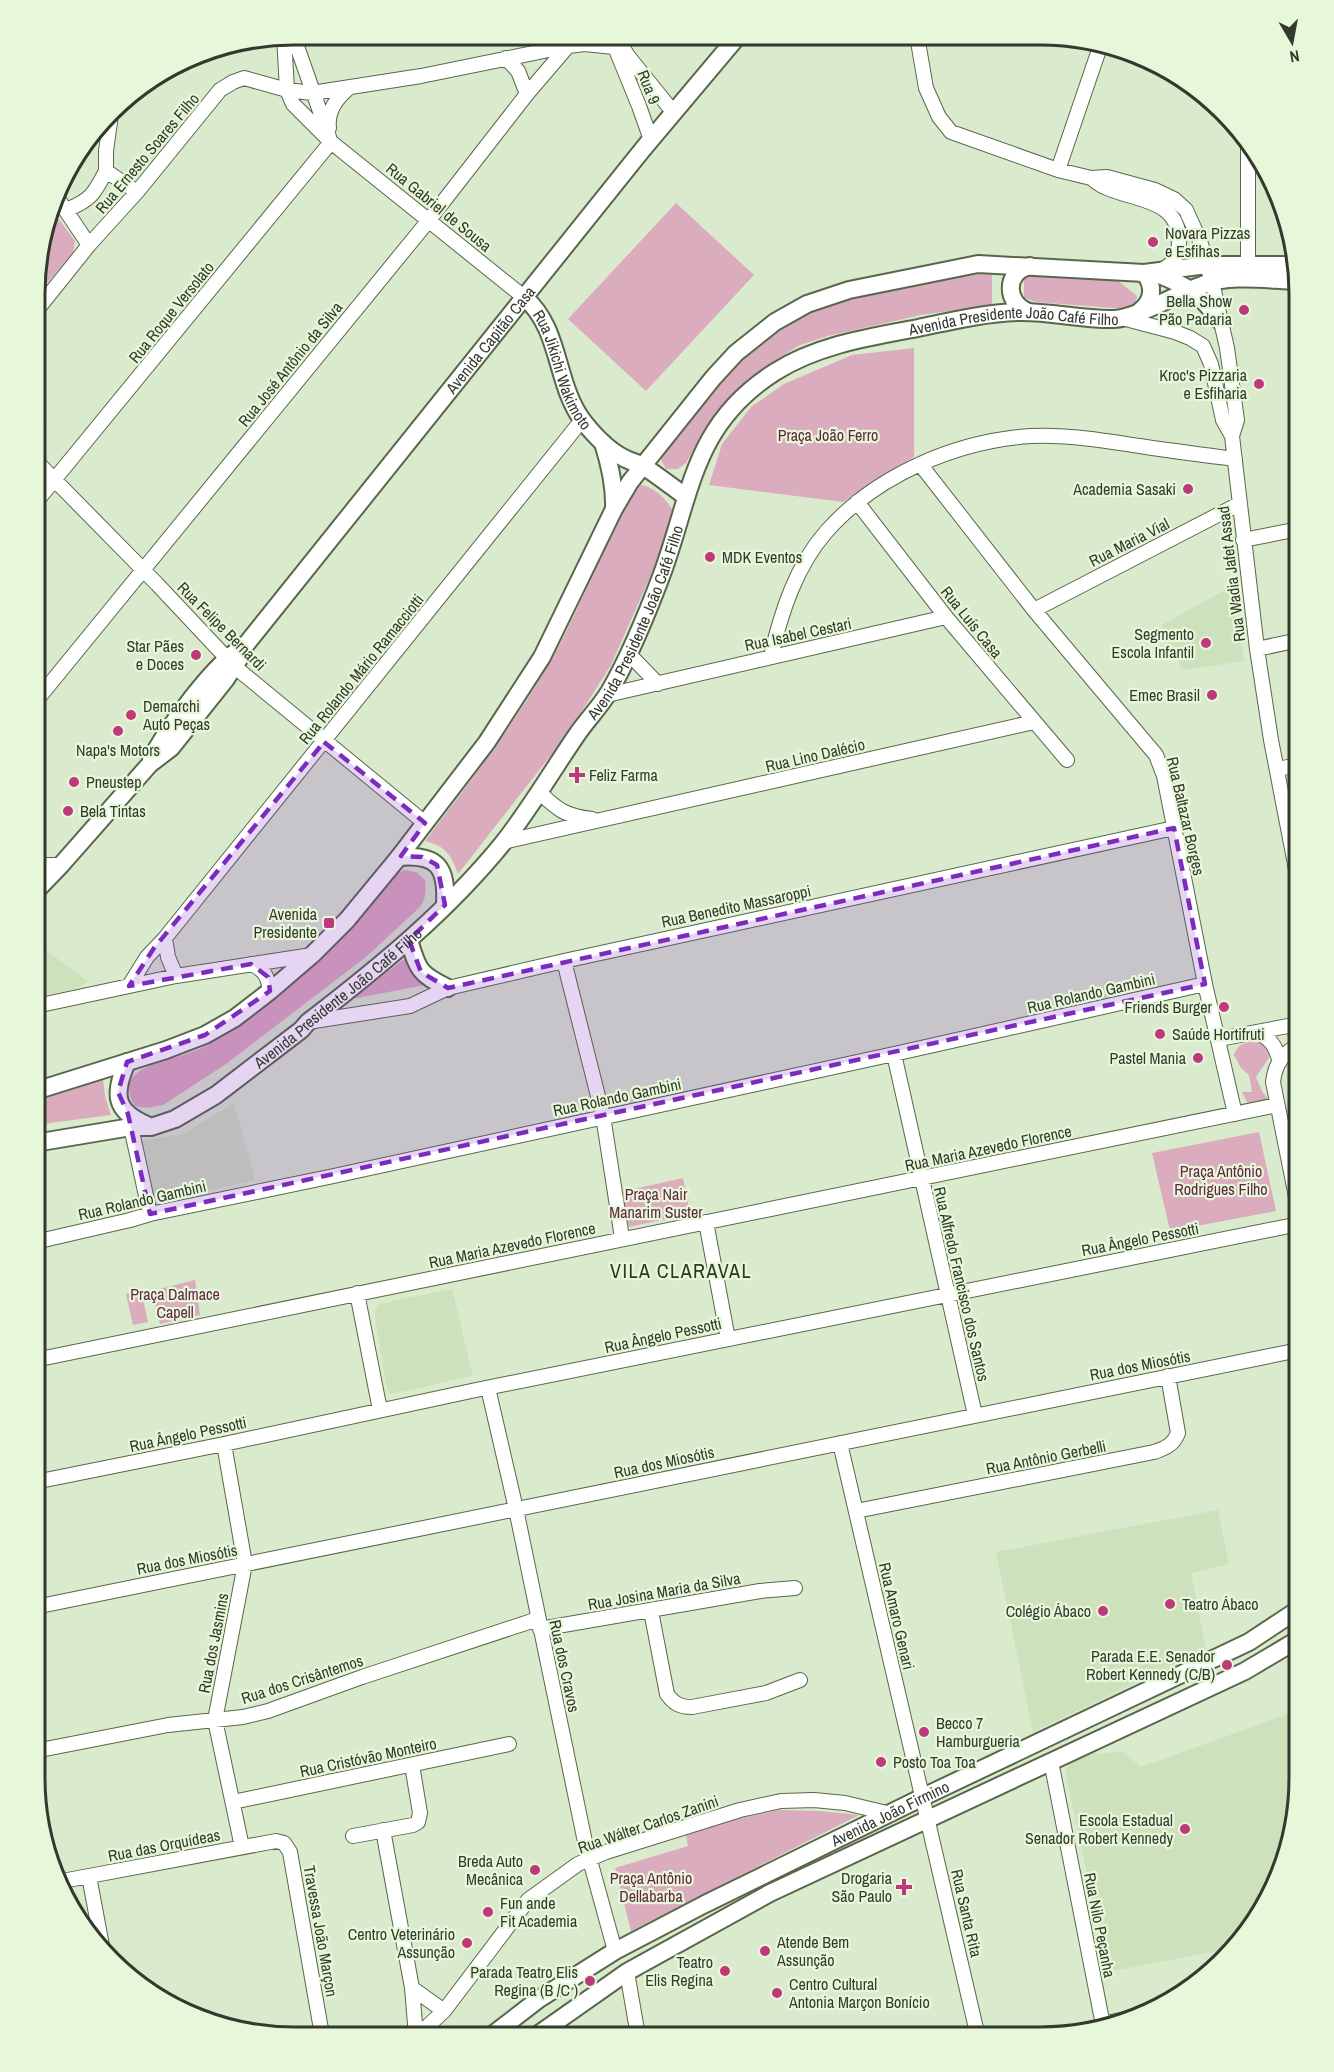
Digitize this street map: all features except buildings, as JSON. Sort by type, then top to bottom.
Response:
[{"type":"main road","name":"Avenida Capitão Casa","points":[[45,882],[150,764],[161,741],[213,672],[231,662],[244,647],[651,140],[731,45]]},
{"type":"main road","points":[[45,1088],[205,1035],[235,1018],[270,991],[312,955],[347,920],[399,857],[487,742],[542,657],[614,509],[630,482],[687,409],[736,353],[775,322],[807,304],[849,290],[978,264],[1152,273],[1207,265],[1287,265]]},
{"type":"main road","points":[[1029,312],[1018,307],[1013,301],[1010,288],[1015,275],[1021,269],[1030,266]]},
{"type":"main road","points":[[1152,273],[1192,289],[1206,301],[1221,322]]},
{"type":"main road","points":[[1140,311],[1149,303],[1152,290],[1149,279],[1152,273]]},
{"type":"main road","name":"Avenida Presidente João Café Filho","points":[[45,1141],[131,1127],[151,1127],[175,1119],[216,1095],[377,969],[445,905],[503,842],[578,732],[607,695],[629,654],[662,573],[697,464],[716,429],[741,399],[777,370],[855,340],[984,315],[1029,312],[1122,318],[1212,282],[1230,279],[1288,281]]},
{"type":"main road","name":"Rua Jikichi Wakimoto","points":[[525,298],[537,308],[548,329],[558,365],[582,420],[603,443],[623,458],[644,466],[686,497]]},
{"type":"main road","name":"Rua Jikichi Wakimoto","points":[[603,443],[612,477],[614,509]]},
{"type":"main road","points":[[399,857],[422,857],[437,865],[443,876],[445,905]]},
{"type":"main road","points":[[409,940],[421,972],[429,979],[448,988]]},
{"type":"main road","points":[[127,1062],[117,1092],[121,1107],[133,1119],[151,1127]]},
{"type":"main road","name":"Avenida João Firmino","points":[[502,2027],[539,1999],[615,1951],[923,1797],[1249,1642],[1289,1616]]},
{"type":"main road","name":"Avenida João Firmino","points":[[549,2027],[627,1972],[770,1893],[1245,1671],[1289,1645]]},
{"type":"street","points":[[296,45],[331,142]]},
{"type":"street","name":"Rua Ernesto Soares Filho","points":[[45,300],[89,245],[226,86],[244,78],[287,90],[312,93],[421,76],[576,45]]},
{"type":"street","name":"Rua 9","points":[[617,45],[651,140]]},
{"type":"street","name":"Rua 9","points":[[619,45],[674,113]]},
{"type":"street","name":"Rua Wadia Jafet Assad","points":[[919,45],[926,88],[943,124],[951,132],[1058,170],[1091,178],[1107,177],[1155,190],[1174,199],[1186,210],[1194,224],[1207,265],[1221,322],[1233,381],[1237,420],[1232,436]]},
{"type":"street","points":[[285,46],[287,90]]},
{"type":"street","name":"Rua José Antônio da Silva","points":[[45,690],[568,46]]},
{"type":"street","points":[[1058,170],[1098,52]]},
{"type":"street","points":[[506,58],[518,71],[527,94]]},
{"type":"street","points":[[331,142],[328,124],[330,112],[340,95],[350,87]]},
{"type":"street","name":"Rua Gabriel de Sousa","points":[[287,90],[293,104],[331,142],[525,298]]},
{"type":"street","points":[[66,210],[92,196],[106,171],[109,128]]},
{"type":"street","name":"Rua Roque Versolato","points":[[45,492],[331,142]]},
{"type":"street","points":[[1248,157],[1248,264]]},
{"type":"street","points":[[106,171],[137,192]]},
{"type":"street","name":"Rua Wadia Jafet Assad","points":[[1091,178],[1106,188],[1160,206],[1176,221],[1179,232],[1178,253],[1170,265],[1152,273]]},
{"type":"street","points":[[62,204],[89,245]]},
{"type":"street","name":"Rua Wadia Jafet Assad","points":[[1122,318],[1175,332],[1197,341],[1203,346],[1211,364],[1223,420],[1232,436],[1257,649],[1289,832]]},
{"type":"street","name":"Rua Rolando Mário Ramacciotti","points":[[129,986],[147,957],[165,938],[324,742],[582,420]]},
{"type":"street","points":[[771,656],[780,618],[805,563],[825,533],[857,502],[920,464],[962,448],[1032,436],[1096,440],[1235,459]]},
{"type":"street","name":"Rua Baltazar Borges","points":[[920,464],[1034,610],[1156,755],[1164,776],[1205,984],[1235,1114]]},
{"type":"street","name":"Rua Felipe Bernardi","points":[[45,470],[231,662],[324,742],[425,823]]},
{"type":"street","name":"Rua Luís Casa","points":[[857,502],[946,617],[1067,760]]},
{"type":"street","name":"Rua Maria Vial","points":[[1034,610],[1239,504]]},
{"type":"street","points":[[1243,540],[1289,531]]},
{"type":"street","name":"Rua Isabel Cestari","points":[[607,695],[946,617]]},
{"type":"street","points":[[1257,649],[1289,642]]},
{"type":"street","points":[[629,654],[658,684]]},
{"type":"street","name":"Rua Lino Dalécio","points":[[503,842],[1034,722]]},
{"type":"street","points":[[1277,769],[1289,767]]},
{"type":"street","name":"Rua Lino Dalécio","points":[[539,792],[558,811],[567,815],[603,820]]},
{"type":"street","name":"Rua Benedito Massaroppi","points":[[308,1022],[410,1006],[448,988],[1174,828]]},
{"type":"street","points":[[45,864],[62,865]]},
{"type":"street","points":[[165,938],[168,957],[176,976]]},
{"type":"street","points":[[45,1004],[176,976],[312,955]]},
{"type":"street","points":[[564,961],[603,1116],[622,1238]]},
{"type":"street","points":[[251,964],[258,967],[268,977],[270,991]]},
{"type":"street","name":"Rua Rolando Gambini","points":[[45,1240],[150,1214],[894,1054],[1205,984]]},
{"type":"street","points":[[1219,1039],[1289,1026]]},
{"type":"street","points":[[1256,1032],[1275,1046],[1280,1060]]},
{"type":"street","points":[[1289,1051],[1275,1069],[1273,1082],[1277,1105],[1289,1139]]},
{"type":"street","name":"Rua Alfredo Francisco dos Santos","points":[[894,1054],[975,1415]]},
{"type":"street","name":"Rua Maria Azevedo Florence","points":[[45,1358],[1277,1105]]},
{"type":"street","points":[[131,1127],[150,1214]]},
{"type":"street","points":[[706,1222],[728,1339]]},
{"type":"street","name":"Rua Ângelo Pessotti","points":[[45,1480],[1289,1226]]},
{"type":"street","points":[[357,1293],[380,1410]]},
{"type":"street","name":"Rua dos Miosótis","points":[[45,1604],[1289,1352]]},
{"type":"street","name":"Rua Antônio Gerbelli","points":[[856,1511],[1154,1452],[1167,1447],[1175,1440],[1178,1433],[1168,1376]]},
{"type":"street","name":"Rua dos Cravos","points":[[488,1388],[590,1859],[615,1951]]},
{"type":"street","name":"Rua Amaro Genari","points":[[840,1443],[923,1797]]},
{"type":"street","name":"Rua dos Jasmins","points":[[224,1444],[245,1564],[215,1720],[242,1847]]},
{"type":"street","name":"Rua Josina Maria da Silva","points":[[539,1624],[651,1611],[760,1591],[795,1588]]},
{"type":"street","points":[[651,1611],[667,1694],[672,1702],[682,1707],[766,1693],[800,1680]]},
{"type":"street","name":"Rua dos Crisântemos","points":[[45,1748],[168,1725],[243,1717],[268,1711],[362,1677],[539,1624]]},
{"type":"street","name":"Rua Cristóvão Monteiro","points":[[233,1802],[509,1744]]},
{"type":"street","name":"Rua Nilo Peçanha","points":[[1051,1761],[1101,2020]]},
{"type":"street","points":[[353,1836],[413,1825],[420,1818],[412,1765]]},
{"type":"street","name":"Rua Santa Rita","points":[[923,1797],[976,2027]]},
{"type":"street","name":"Rua Wálter Carlos Zanini","points":[[426,2027],[444,2011],[528,1900],[578,1864],[740,1810],[781,1801],[814,1800],[845,1803],[891,1814]]},
{"type":"street","points":[[383,1830],[412,1988],[415,2027]]},
{"type":"street","name":"Rua das Orquídeas","points":[[67,1880],[276,1841]]},
{"type":"street","name":"Travessa João Marçon","points":[[276,1841],[284,1843],[290,1852],[320,2027]]},
{"type":"street","points":[[89,1876],[99,1933]]},
{"type":"street","points":[[627,1972],[637,2027]]},
{"type":"street","points":[[412,1988],[444,2011]]},
{"type":"highlighted area","points":[[324,742],[425,823],[401,856],[422,857],[437,865],[445,905],[409,940],[421,972],[448,988],[1174,828],[1205,984],[150,1214],[128,1114],[118,1092],[127,1062],[205,1035],[270,991],[268,977],[251,964],[129,986],[154,948]]},
{"type":"shaded area","name":"Segmento Escola Infantil","points":[[1230,587],[1245,661],[1182,670],[1162,625]]},
{"type":"shaded area","points":[[45,950],[89,981],[75,989],[45,994]]},
{"type":"shaded area","points":[[234,1103],[255,1180],[154,1203],[140,1141],[183,1134]]},
{"type":"shaded area","points":[[452,1289],[473,1376],[390,1394],[386,1384],[375,1318],[375,1311],[379,1304]]},
{"type":"shaded area","name":"Colégio Ábaco","points":[[1218,1510],[1229,1564],[1191,1573],[1206,1649],[1033,1732],[996,1552]]},
{"type":"shaded area","name":"Escola Estadual Senador Robert Kennedy","points":[[1289,1714],[1287,1811],[1281,1843],[1256,1903],[1238,1930],[1219,1951],[1108,1972],[1066,1770],[1070,1760],[1086,1751],[1102,1754],[1122,1751],[1141,1767]]},
{"type":"green space","points":[[676,203],[754,275],[646,391],[568,319]]},
{"type":"green space","points":[[57,217],[75,241],[73,253],[46,285],[47,261]]},
{"type":"green space","points":[[992,272],[992,305],[921,315],[828,336],[800,345],[774,361],[740,387],[707,427],[686,463],[678,469],[666,469],[661,460],[662,450],[697,407],[763,336],[815,307],[905,286]]},
{"type":"green space","points":[[1034,273],[1117,280],[1137,296],[1136,303],[1126,309],[1036,302],[1024,298],[1024,276]]},
{"type":"green space","name":"Praça João Ferro","points":[[914,348],[914,457],[843,502],[709,485],[722,444],[751,407],[784,384],[852,355]]},
{"type":"green space","points":[[634,484],[646,486],[656,492],[666,500],[673,511],[670,532],[611,665],[566,736],[458,874],[453,861],[442,848],[425,841],[498,742],[548,665],[563,638]]},
{"type":"green space","points":[[404,870],[416,872],[425,880],[423,901],[420,907],[366,957],[226,1064],[163,1105],[147,1108],[135,1106],[129,1092],[131,1081],[138,1072],[203,1047],[257,1011],[305,968],[394,875]]},
{"type":"green space","points":[[407,957],[411,972],[425,985],[352,999]]},
{"type":"green space","points":[[1258,1041],[1265,1043],[1271,1049],[1269,1058],[1256,1077],[1268,1099],[1253,1104],[1247,1102],[1242,1092],[1252,1092],[1249,1075],[1241,1068],[1234,1055],[1243,1044]]},
{"type":"green space","points":[[103,1078],[105,1096],[111,1115],[45,1124],[45,1095]]},
{"type":"green space","name":"Praça Antônio Rodrigues Filho","points":[[1259,1132],[1276,1211],[1170,1231],[1152,1153]]},
{"type":"green space","name":"Praça Nair Manarim Suster","points":[[683,1178],[690,1214],[629,1227],[621,1192]]},
{"type":"green space","name":"Praça Dalmace Capell","points":[[195,1280],[200,1315],[160,1324],[152,1291]]},
{"type":"green space","points":[[141,1291],[148,1322],[133,1325],[126,1294]]},
{"type":"green space","name":"Praça Antônio Dellabarba","points":[[779,1810],[859,1815],[631,1931],[615,1868],[688,1846],[686,1835],[736,1819]]},
{"type":"place","name":"Novara Pizzas e Esfihas","points":[[1153,242]]},
{"type":"place","name":"Bella Show Pão Padaria","points":[[1244,310]]},
{"type":"place","name":"Kroc's Pizzaria e Esfiharia","points":[[1259,384]]},
{"type":"place","name":"Academia Sasaki","points":[[1188,489]]},
{"type":"place","name":"MDK Eventos","points":[[710,557]]},
{"type":"place","name":"Segmento Escola Infantil","points":[[1206,643]]},
{"type":"place","name":"Star Pães e Doces","points":[[196,655]]},
{"type":"place","name":"Emec Brasil","points":[[1212,695]]},
{"type":"place","name":"Demarchi Auto Peças","points":[[131,715]]},
{"type":"place","name":"Napa's Motors","points":[[118,731]]},
{"type":"place","name":"Feliz Farma","points":[[577,775]]},
{"type":"place","name":"Pneustep","points":[[74,782]]},
{"type":"place","name":"Bela Tintas","points":[[68,811]]},
{"type":"place","name":"Avenida Presidente","points":[[329,923]]},
{"type":"place","name":"Friends Burger","points":[[1224,1007]]},
{"type":"place","name":"Saúde Hortifruti","points":[[1160,1034]]},
{"type":"place","name":"Pastel Mania","points":[[1198,1058]]},
{"type":"place","name":"Teatro Ábaco","points":[[1170,1604]]},
{"type":"place","name":"Colégio Ábaco","points":[[1103,1611]]},
{"type":"place","name":"Parada E.E. Senador Robert Kennedy (C/B)","points":[[1227,1665]]},
{"type":"place","name":"Becco 7 Hamburgueria","points":[[924,1732]]},
{"type":"place","name":"Posto Toa Toa","points":[[881,1762]]},
{"type":"place","name":"Escola Estadual Senador Robert Kennedy","points":[[1185,1829]]},
{"type":"place","name":"Breda Auto Mecânica","points":[[535,1870]]},
{"type":"place","name":"Drogaria São Paulo","points":[[904,1887]]},
{"type":"place","name":"Fun ande Fit Academia","points":[[488,1912]]},
{"type":"place","name":"Centro Veterinário Assunção","points":[[467,1943]]},
{"type":"place","name":"Atende Bem Assunção","points":[[765,1951]]},
{"type":"place","name":"Teatro Elis Regina","points":[[725,1971]]},
{"type":"place","name":"Parada Teatro Elis Regina (B /C )","points":[[590,1981]]},
{"type":"place","name":"Centro Cultural Antonia Marçon Bonício","points":[[777,1993]]},
{"type":"district","name":"VILA CLARAVAL","points":[[681,1270]]}]
